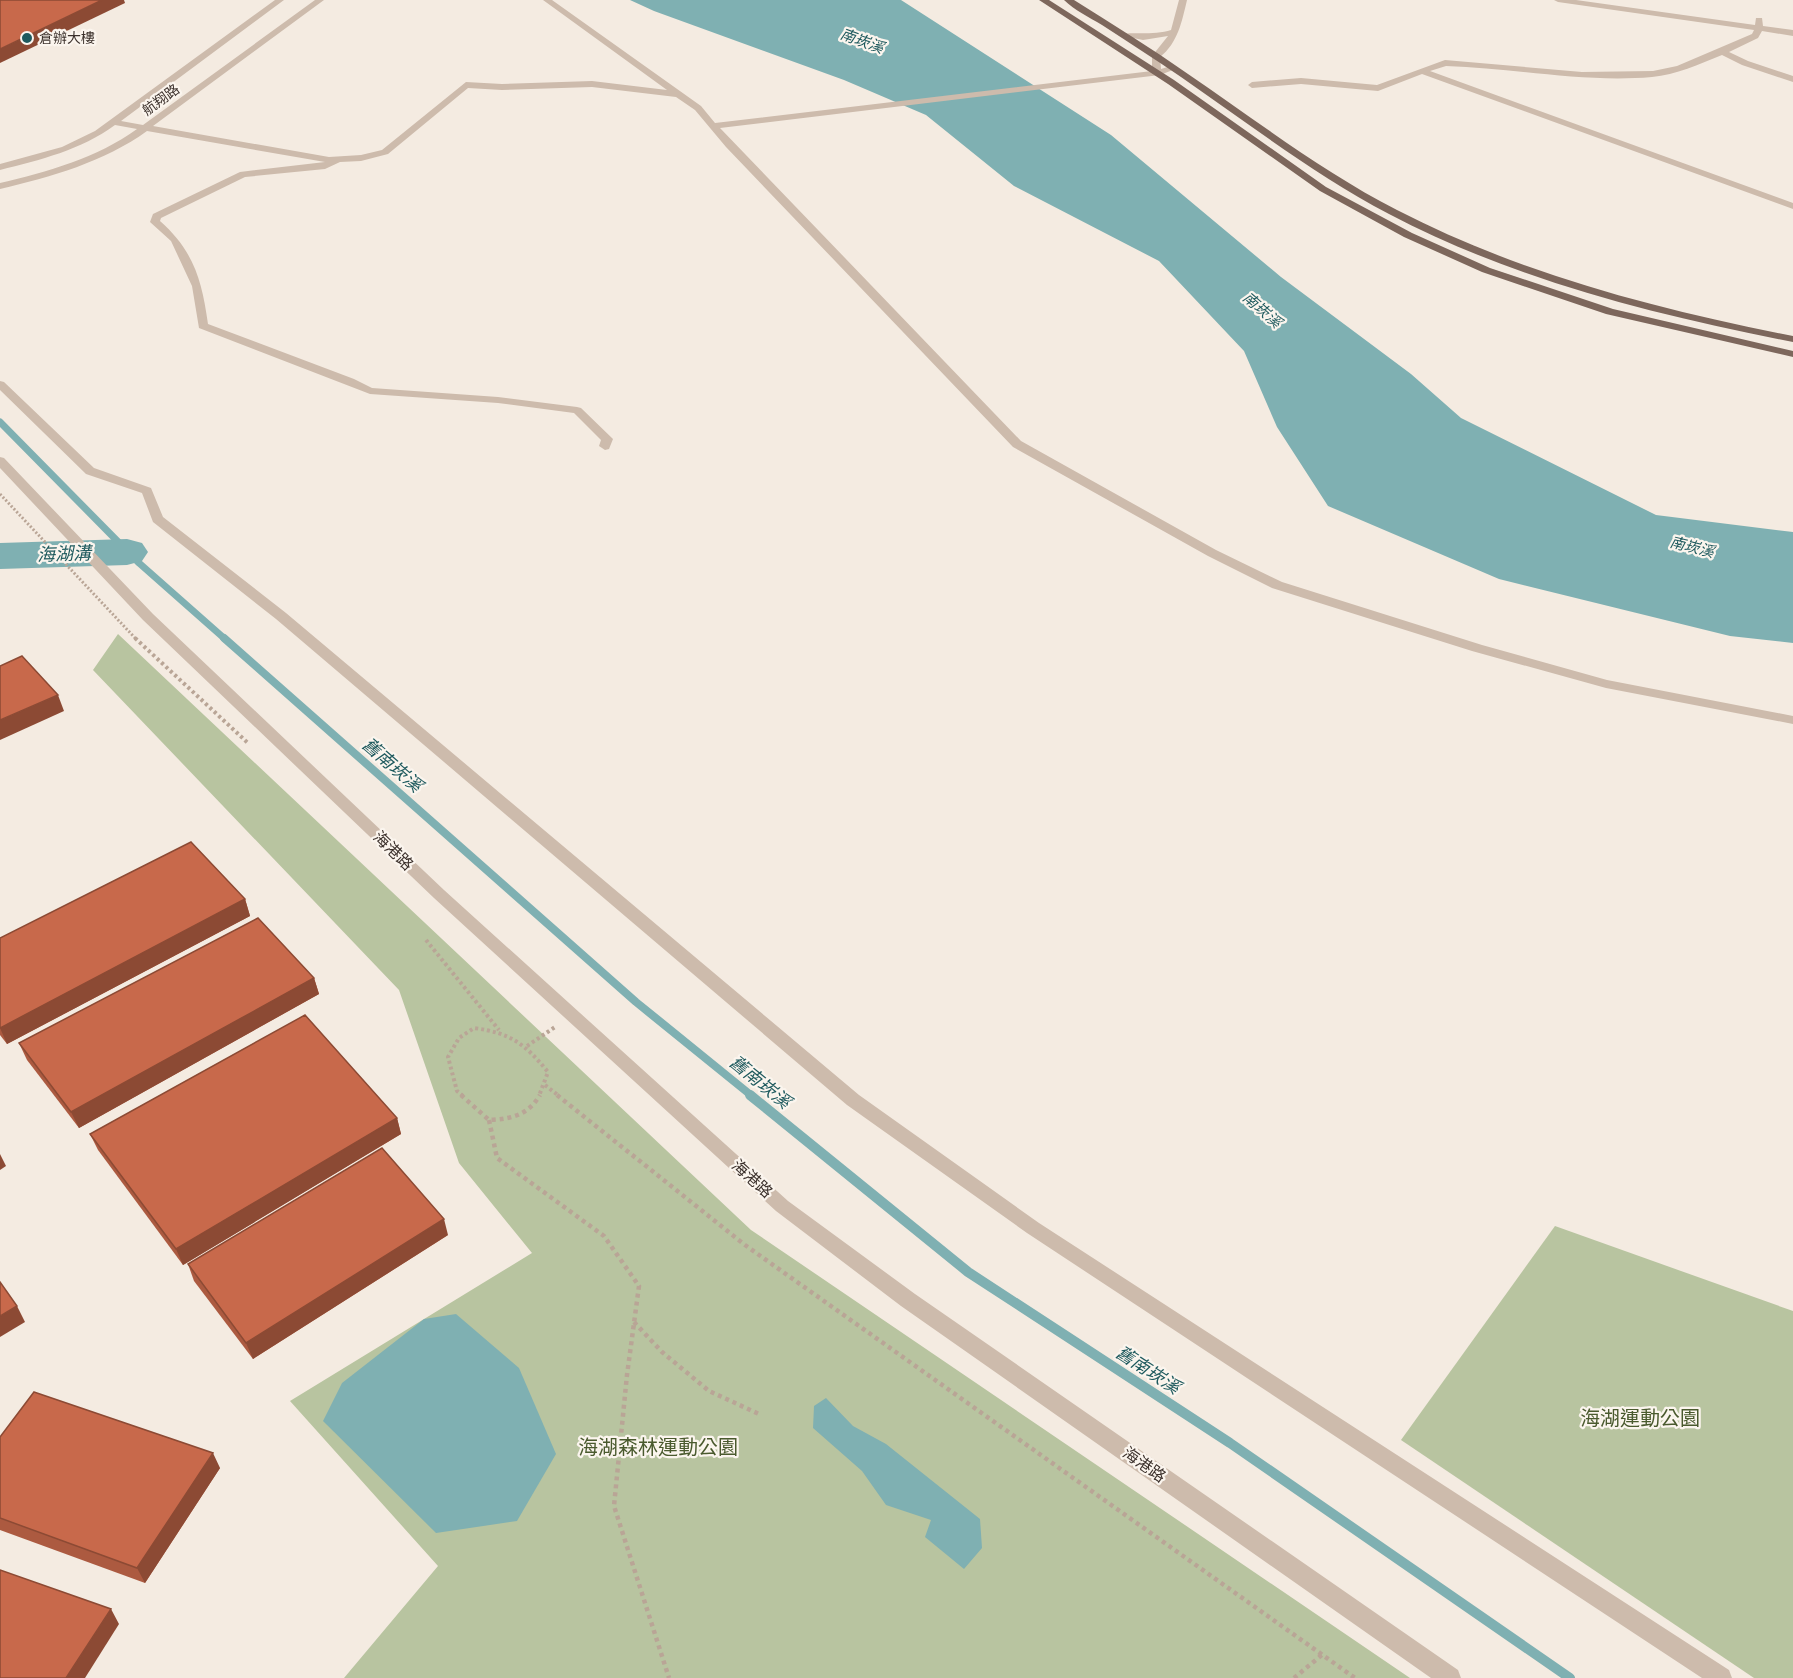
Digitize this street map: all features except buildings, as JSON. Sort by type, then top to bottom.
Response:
[{"type":"main road","points":[[1043,0],[1157,73],[1323,189],[1408,235],[1464,260],[1610,312],[1793,354]]},
{"type":"main road","points":[[1068,0],[1174,68],[1341,183],[1424,227],[1495,258],[1624,302],[1793,339]]},
{"type":"street","name":"航翔路","points":[[0,167],[65,149],[98,133],[280,0]]},
{"type":"street","name":"航翔路","points":[[0,186],[77,165],[106,153],[145,128],[320,0]]},
{"type":"street","points":[[547,0],[698,108],[729,145],[1017,444],[1212,553],[1277,585],[1476,648],[1606,684],[1793,720]]},
{"type":"street","points":[[1157,73],[1156,56],[1166,50],[1175,31],[1183,0]]},
{"type":"street","points":[[1558,0],[1759,25],[1793,24]]},
{"type":"street","points":[[1613,0],[1793,33]]},
{"type":"street","points":[[1252,85],[1301,81],[1378,88],[1445,63],[1582,75],[1653,74],[1680,68],[1722,52],[1755,36],[1759,25]]},
{"type":"street","points":[[1123,35],[1162,37],[1175,31]]},
{"type":"street","points":[[1722,52],[1745,63],[1793,79]]},
{"type":"street","points":[[713,126],[1157,73],[1174,68]]},
{"type":"street","points":[[1421,71],[1793,206]]},
{"type":"street","points":[[113,122],[329,160],[361,158],[385,152],[466,85],[502,87],[592,84],[679,94]]},
{"type":"street","points":[[339,159],[325,166],[243,174],[157,216],[155,222],[175,240],[197,286],[203,326],[350,381],[370,391],[498,400],[577,410],[607,439],[605,446]]},
{"type":"street","points":[[0,384],[90,471],[147,491],[157,519],[281,616],[853,1100],[1034,1228],[1721,1678]]},
{"type":"street","name":"海港路","points":[[0,461],[125,592],[452,907],[782,1206],[908,1300],[1450,1678]]},
{"type":"path","points":[[0,494],[91,593]]},
{"type":"path","points":[[426,940],[500,1030],[527,1046],[549,1072],[542,1095],[532,1108],[510,1120],[489,1120]]},
{"type":"path","points":[[527,1046],[556,1027]]},
{"type":"path","points":[[500,1030],[474,1028],[459,1038],[448,1057],[457,1090],[489,1120],[497,1158],[604,1236],[639,1286],[614,1506],[669,1678]]},
{"type":"path","points":[[545,1084],[745,1245],[1355,1678]]},
{"type":"path","points":[[634,1322],[662,1352],[709,1391],[759,1414]]},
{"type":"path","points":[[1294,1678],[1323,1654]]},
{"type":"green space","name":"海湖森林運動公園","points":[[118,634],[751,1230],[1410,1678],[344,1678],[438,1566],[290,1401],[532,1253],[459,1163],[399,990],[93,670]]},
{"type":"green space","name":"海湖運動公園","points":[[1555,1226],[1793,1311],[1793,1678],[1754,1678],[1401,1440]]},
{"type":"water","name":"南崁溪","points":[[630,0],[901,0],[1111,135],[1281,277],[1411,374],[1461,418],[1656,515],[1793,532],[1793,643],[1730,636],[1499,579],[1328,506],[1277,427],[1244,351],[1159,261],[1014,186],[926,115],[844,80],[654,11]]},
{"type":"water","points":[[456,1314],[519,1368],[556,1454],[517,1521],[436,1533],[323,1421],[342,1383],[424,1319]]},
{"type":"water","points":[[826,1398],[853,1426],[886,1444],[980,1519],[982,1548],[964,1569],[925,1537],[931,1520],[886,1505],[862,1471],[813,1428],[814,1406]]},
{"type":"waterway","name":"舊南崁溪","points":[[0,422],[139,563],[225,639]]},
{"type":"waterway","name":"海湖溝","points":[[0,556],[127,552]]},
{"type":"waterway","name":"舊南崁溪","points":[[224,638],[636,1002],[752,1096]]},
{"type":"waterway","name":"舊南崁溪","points":[[750,1095],[968,1272],[1230,1443],[1570,1678]]},
{"type":"place","name":"倉辦大樓","points":[[27,38]]}]
